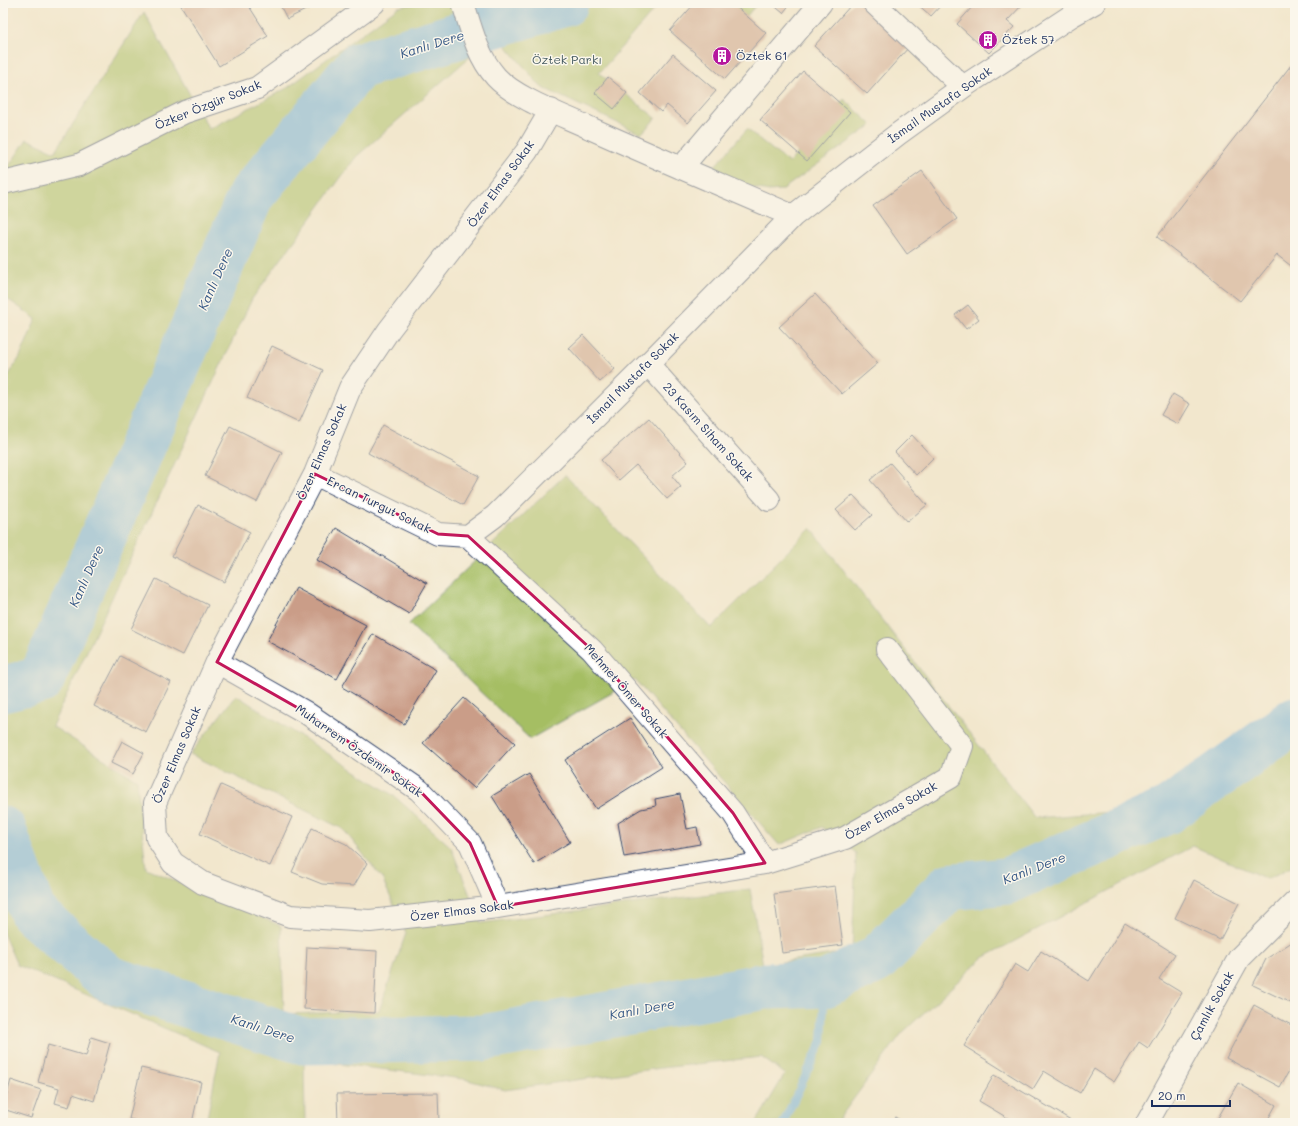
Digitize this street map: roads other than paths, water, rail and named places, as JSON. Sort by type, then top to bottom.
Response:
[{"type":"street","name":"Özker Özgür Sokak","points":[[3,184],[78,165],[185,112],[257,88],[374,3]]},
{"type":"street","points":[[463,3],[476,43],[484,61],[510,89],[550,110],[793,216]]},
{"type":"street","points":[[681,168],[821,3]]},
{"type":"street","points":[[874,3],[963,86]]},
{"type":"street","name":"İsmail Mustafa Sokak","points":[[468,536],[494,516],[648,364],[793,216],[898,134],[1064,10],[1094,3]]},
{"type":"street","name":"Özer Elmas Sokak","points":[[550,110],[527,151],[389,330],[350,388],[315,474],[218,662],[155,803],[157,838],[173,863],[203,882],[290,916],[370,921],[498,908],[765,863],[845,838],[950,776],[962,746],[887,649]]},
{"type":"street","name":"23 Kasım Siham Sokak","points":[[648,364],[769,500]]},
{"type":"street","name":"Ercan Turgut Sokak","points":[[315,474],[438,534],[468,536]]},
{"type":"street","name":"Mehmet Ömer Sokak","points":[[468,536],[592,650],[733,813],[765,863]]},
{"type":"street","name":"Muharrem Özdemir Sokak","points":[[218,662],[305,712],[419,790],[470,843],[498,908]]},
{"type":"street","name":"Çamlık Sokak","points":[[1147,1123],[1239,958],[1295,902]]},
{"type":"waterway","name":"Kanlı Dere","points":[[3,689],[41,680],[251,195],[358,66],[565,3]]},
{"type":"waterway","name":"Kanlı Dere","points":[[3,830],[33,913],[109,979],[302,1041],[482,1038],[766,986],[825,984],[876,960],[949,887],[1007,881],[1169,810],[1295,720]]},
{"type":"waterway","points":[[783,1123],[822,1041],[825,984]]},
{"type":"place","name":"Öztek 57","points":[[988,40]]},
{"type":"place","name":"Öztek 61","points":[[722,56]]},
{"type":"park label","name":"Öztek Parkı","points":[[567,60]]}]
